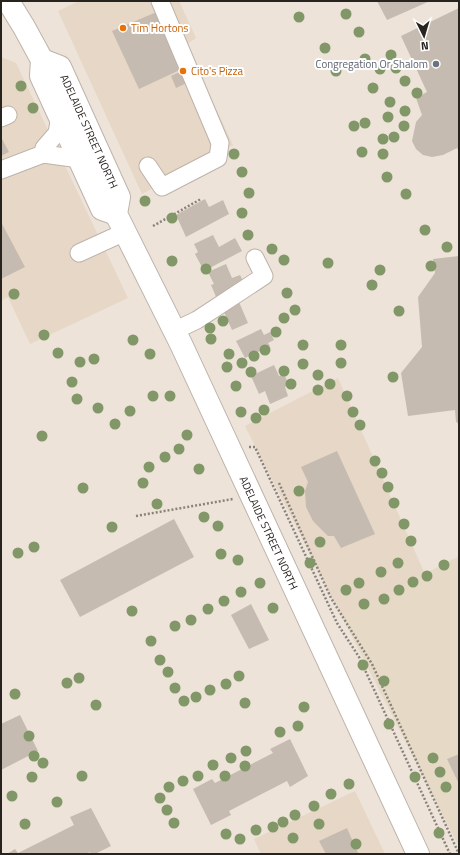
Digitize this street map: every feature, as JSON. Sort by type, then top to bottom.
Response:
[{"type":"main road","name":"ADELAIDE STREET NORTH","points":[[10,5],[42,60],[41,76],[102,209],[121,223]]},
{"type":"main road","name":"ADELAIDE STREET NORTH","points":[[42,60],[60,67],[119,196],[121,223],[229,447],[418,854]]},
{"type":"lane","points":[[148,166],[162,187],[218,158],[220,142],[160,1]]},
{"type":"lane","points":[[37,156],[57,133],[60,116]]},
{"type":"lane","points":[[1,170],[37,156],[80,159]]},
{"type":"lane","points":[[79,253],[121,223]]},
{"type":"lane","points":[[174,331],[196,320],[264,276],[255,258]]},
{"type":"path","points":[[152,226],[201,200]]},
{"type":"path","points":[[229,447],[255,447],[337,622],[359,657],[450,854]]},
{"type":"path","points":[[279,483],[331,598],[372,664],[459,854]]},
{"type":"path","points":[[136,516],[234,499],[237,506]]},
{"type":"shaded area","points":[[79,1],[179,1],[196,38],[186,45],[233,145],[142,194],[58,11]]},
{"type":"shaded area","points":[[1,57],[16,63],[128,298],[30,344],[8,297],[1,301]]},
{"type":"shaded area","points":[[338,378],[425,574],[342,617],[245,426]]},
{"type":"shaded area","points":[[459,556],[459,847],[342,617]]},
{"type":"shaded area","points":[[355,791],[385,854],[261,854],[254,839]]},
{"type":"building","points":[[377,1],[430,1],[387,20]]},
{"type":"building","name":"Congregation Or Shalom","points":[[459,8],[459,152],[457,148],[443,155],[432,157],[423,155],[416,149],[412,141],[416,122],[422,115],[416,98],[427,92],[401,36]]},
{"type":"building","points":[[159,11],[184,68],[139,89],[112,31]]},
{"type":"building","points":[[186,69],[191,81],[176,88],[171,76]]},
{"type":"building","points":[[1,137],[9,152],[1,156]]},
{"type":"building","points":[[205,199],[209,207],[223,200],[229,214],[186,237],[176,215]]},
{"type":"building","points":[[1,222],[25,267],[1,279]]},
{"type":"building","points":[[213,235],[219,247],[235,238],[242,251],[204,271],[195,254],[198,252],[194,244]]},
{"type":"building","points":[[459,256],[459,424],[456,422],[455,410],[408,416],[401,373],[422,347],[418,297],[435,273],[433,259]]},
{"type":"building","points":[[226,264],[232,278],[240,275],[244,283],[217,299],[211,285],[214,284],[208,272]]},
{"type":"building","points":[[239,302],[248,323],[232,330],[223,310]]},
{"type":"building","points":[[261,329],[264,335],[270,332],[274,340],[268,343],[270,346],[245,358],[236,341]]},
{"type":"building","points":[[274,365],[279,376],[284,374],[289,385],[285,387],[288,396],[270,404],[265,391],[259,394],[251,376]]},
{"type":"building","points":[[337,451],[375,534],[341,548],[334,536],[328,536],[313,521],[306,507],[305,491],[308,482],[301,467]]},
{"type":"building","points":[[174,519],[194,557],[80,617],[60,580]]},
{"type":"building","points":[[251,604],[269,640],[249,649],[231,615]]},
{"type":"building","points":[[20,715],[38,751],[1,770],[1,724]]},
{"type":"building","points":[[290,739],[308,776],[290,787],[287,781],[229,811],[231,815],[211,825],[193,789],[212,779],[215,783],[273,753],[270,749]]},
{"type":"building","points":[[459,754],[459,784],[447,759]]},
{"type":"building","points":[[91,808],[111,846],[95,854],[91,854],[90,852],[86,854],[7,854],[15,849],[18,853],[74,825],[70,817]]},
{"type":"building","points":[[347,828],[358,853],[326,854],[319,841]]},
{"type":"place","name":"Tim Hortons","points":[[123,28]]},
{"type":"place","name":"Congregation Or Shalom","points":[[436,64]]},
{"type":"place","name":"Cito's Pizza","points":[[183,71]]}]
